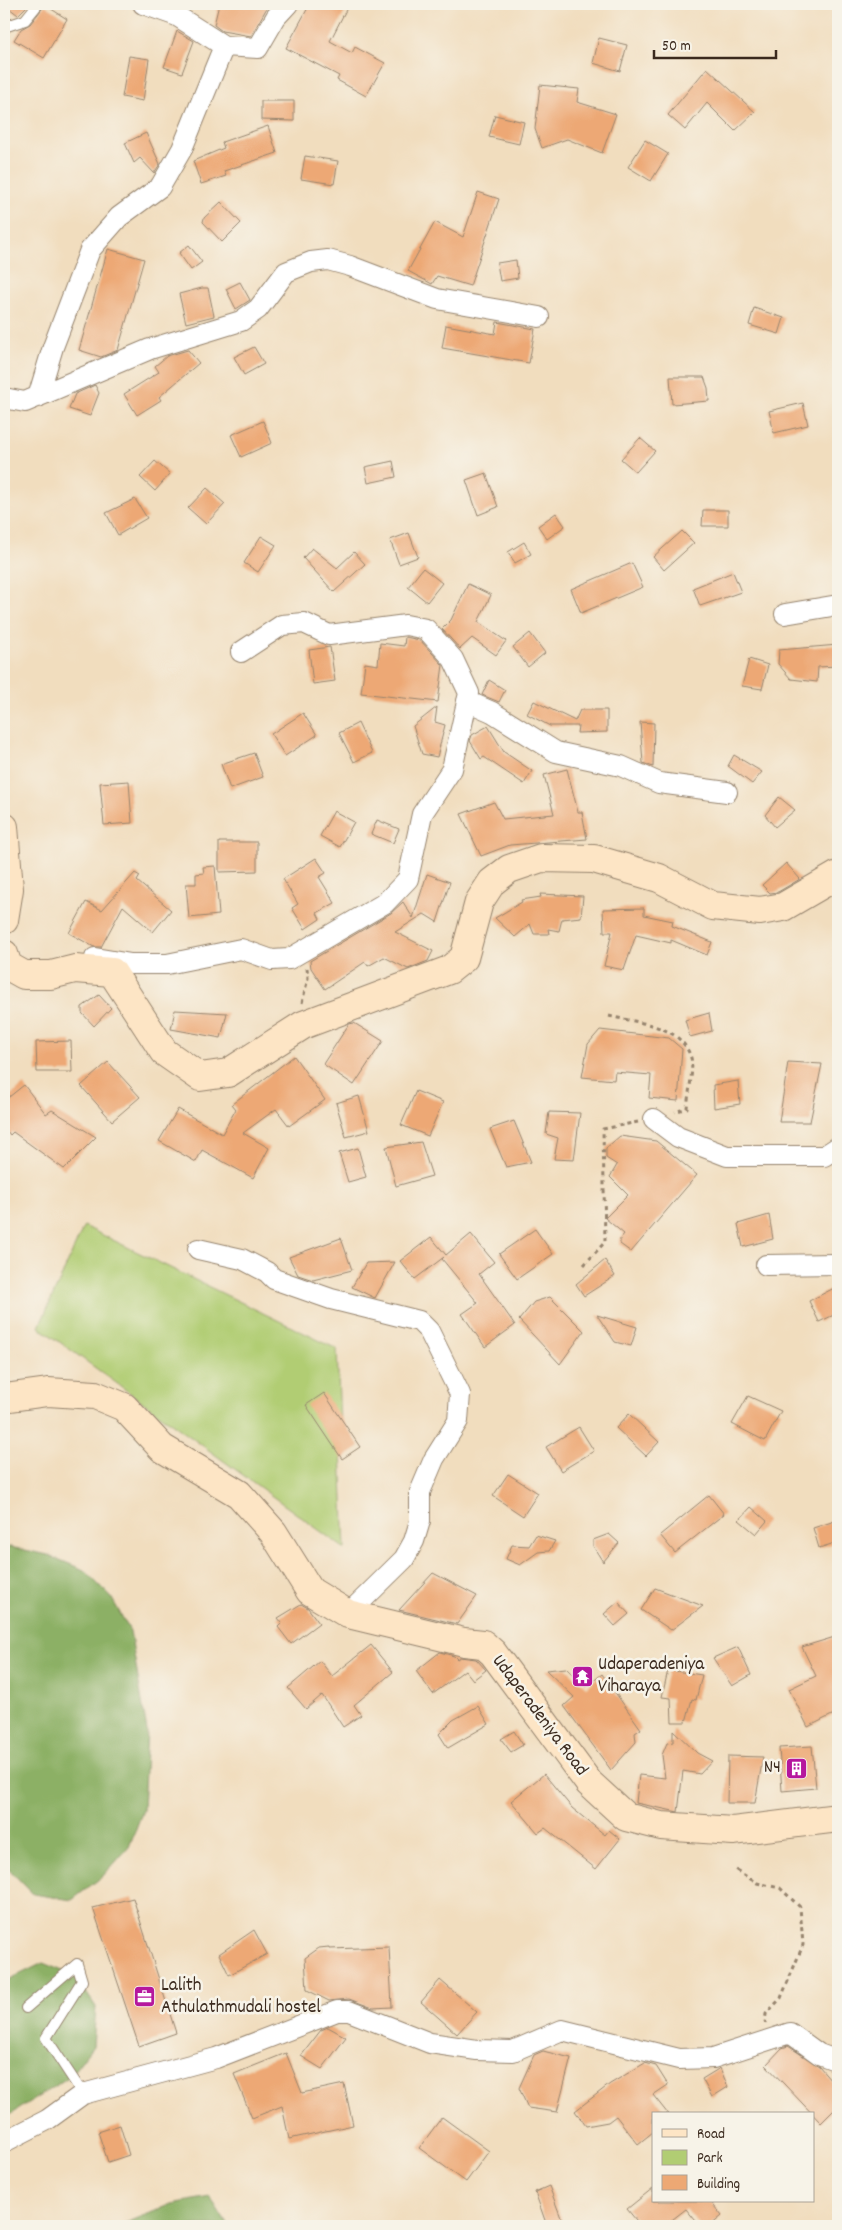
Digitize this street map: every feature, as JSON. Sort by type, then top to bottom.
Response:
[{"type":"street","points":[[143,4],[177,16],[224,46],[258,48],[276,17],[288,4]]},
{"type":"street","points":[[38,397],[53,347],[90,250],[119,217],[160,187],[182,149],[224,46]]},
{"type":"street","points":[[4,398],[25,402],[150,349],[241,321],[258,309],[286,272],[311,262],[328,260],[350,266],[437,299],[540,317]]},
{"type":"street","points":[[785,614],[838,605]]},
{"type":"street","points":[[75,969],[83,960],[100,957],[131,964],[166,964],[241,949],[272,960],[289,959],[386,903],[408,879],[422,814],[452,769],[469,693],[453,659],[426,630],[406,625],[329,635],[304,623],[282,625],[241,652]]},
{"type":"street","points":[[467,701],[492,712],[556,752],[621,766],[659,784],[727,792]]},
{"type":"street","points":[[4,827],[9,889],[4,920]]},
{"type":"street","points":[[4,954],[8,966],[24,975],[51,975],[75,969],[112,972],[164,1052],[200,1077],[228,1073],[303,1025],[449,970],[464,958],[479,902],[492,882],[508,869],[541,858],[594,859],[659,878],[713,906],[760,911],[783,907],[838,875]]},
{"type":"street","points":[[654,1119],[678,1137],[727,1156],[824,1156],[838,1147]]},
{"type":"street","points":[[198,1249],[242,1259],[267,1272],[274,1279],[331,1299],[420,1321],[429,1331],[460,1394],[458,1421],[434,1459],[420,1492],[420,1521],[414,1540],[404,1559],[348,1614]]},
{"type":"street","points":[[766,1265],[838,1264]]},
{"type":"street","name":"Udaperadeniya Road","points":[[4,1398],[48,1392],[95,1395],[124,1407],[162,1448],[239,1494],[273,1532],[310,1591],[348,1614],[464,1642],[483,1644],[493,1653],[589,1784],[626,1817],[661,1826],[732,1831],[838,1818]]},
{"type":"street","points":[[4,2142],[46,2120],[82,2094],[216,2058],[337,2011],[349,2011],[430,2043],[477,2050],[513,2051],[562,2030],[679,2059],[713,2058],[790,2033],[819,2054],[838,2061]]},
{"type":"lane","points":[[4,26],[25,20],[38,4]]},
{"type":"lane","points":[[26,2008],[77,1964],[82,1981],[46,2038],[82,2094]]},
{"type":"path","points":[[303,1025],[300,1010],[308,978],[305,950]]},
{"type":"path","points":[[584,1265],[605,1242],[603,1129],[654,1119],[687,1108],[692,1059],[683,1042],[664,1028],[609,1016]]},
{"type":"path","points":[[736,1870],[757,1883],[780,1888],[800,1907],[803,1945],[781,1998],[766,2014],[764,2041]]},
{"type":"green space","points":[[84,1226],[337,1349],[345,1549],[39,1327]]},
{"type":"green space","points":[[10,1547],[48,1555],[84,1570],[111,1597],[130,1631],[147,1731],[143,1810],[129,1847],[103,1876],[72,1900],[33,1894],[4,1864],[4,1548]]},
{"type":"green space","points":[[43,1963],[75,1976],[96,2007],[93,2046],[70,2076],[4,2119],[4,1982]]},
{"type":"green space","points":[[210,2197],[228,2226],[119,2226],[172,2204]]},
{"type":"building","points":[[4,4],[29,4],[18,15]]},
{"type":"building","points":[[219,4],[269,4],[251,36],[222,31],[214,25]]},
{"type":"building","points":[[310,4],[349,4],[330,41],[352,53],[355,47],[385,63],[366,96],[337,80],[339,76],[286,48]]},
{"type":"building","points":[[45,5],[67,19],[44,58],[14,40],[21,29],[30,24]]},
{"type":"building","points":[[177,31],[194,41],[182,73],[164,67]]},
{"type":"building","points":[[599,38],[627,45],[620,71],[593,63]]},
{"type":"building","points":[[129,56],[149,59],[143,101],[122,97]]},
{"type":"building","points":[[707,68],[755,112],[735,131],[707,103],[685,130],[668,115]]},
{"type":"building","points":[[540,85],[579,89],[577,102],[616,114],[602,153],[567,139],[542,148],[535,129]]},
{"type":"building","points":[[261,101],[294,101],[294,121],[261,120]]},
{"type":"building","points":[[495,115],[524,122],[519,144],[489,137]]},
{"type":"building","points":[[268,126],[277,153],[224,171],[226,176],[201,184],[193,161],[224,148],[222,142]]},
{"type":"building","points":[[146,133],[160,164],[154,173],[140,158],[134,163],[125,143]]},
{"type":"building","points":[[645,140],[668,154],[651,181],[628,167]]},
{"type":"building","points":[[305,156],[338,161],[334,184],[301,179]]},
{"type":"building","points":[[478,192],[499,199],[470,286],[437,276],[432,284],[408,271],[435,222],[463,237]]},
{"type":"building","points":[[221,202],[241,223],[222,242],[203,222],[204,218]]},
{"type":"building","points":[[189,245],[202,262],[191,270],[179,253]]},
{"type":"building","points":[[108,249],[144,259],[118,350],[101,357],[79,350]]},
{"type":"building","points":[[516,260],[518,278],[500,281],[497,263]]},
{"type":"building","points":[[240,282],[250,300],[236,309],[226,289]]},
{"type":"building","points":[[208,288],[214,316],[186,323],[179,294]]},
{"type":"building","points":[[754,308],[784,318],[779,334],[749,325]]},
{"type":"building","points":[[497,322],[535,329],[529,363],[442,348],[446,325],[495,334]]},
{"type":"building","points":[[254,347],[264,364],[244,375],[234,357]]},
{"type":"building","points":[[188,350],[199,363],[159,397],[161,400],[137,415],[124,394],[159,372],[155,366],[167,356]]},
{"type":"building","points":[[670,377],[704,377],[708,388],[709,401],[672,404]]},
{"type":"building","points":[[95,385],[99,393],[90,416],[69,409],[75,394]]},
{"type":"building","points":[[803,403],[808,425],[774,433],[769,411]]},
{"type":"building","points":[[263,421],[272,443],[241,457],[231,435]]},
{"type":"building","points":[[640,438],[655,451],[636,472],[621,459]]},
{"type":"building","points":[[155,461],[170,474],[155,491],[140,477]]},
{"type":"building","points":[[393,461],[396,477],[368,483],[365,467]]},
{"type":"building","points":[[486,473],[498,507],[478,515],[466,480]]},
{"type":"building","points":[[207,488],[225,504],[206,524],[188,508]]},
{"type":"building","points":[[135,499],[147,518],[118,535],[106,513]]},
{"type":"building","points":[[703,510],[728,510],[728,526],[702,526]]},
{"type":"building","points":[[556,513],[565,526],[547,539],[538,526]]},
{"type":"building","points":[[682,531],[694,543],[664,570],[653,557]]},
{"type":"building","points":[[409,533],[418,557],[399,564],[390,540]]},
{"type":"building","points":[[261,536],[276,545],[258,572],[244,563]]},
{"type":"building","points":[[524,542],[531,554],[515,563],[508,552]]},
{"type":"building","points":[[312,548],[337,568],[354,552],[365,564],[334,592],[303,558]]},
{"type":"building","points":[[632,563],[643,587],[581,613],[571,589]]},
{"type":"building","points":[[423,568],[442,583],[427,602],[408,587]]},
{"type":"building","points":[[733,572],[741,592],[700,606],[693,588]]},
{"type":"building","points":[[468,584],[491,595],[478,622],[506,641],[496,655],[472,638],[460,649],[442,629],[451,620]]},
{"type":"building","points":[[530,633],[545,653],[528,667],[513,647]]},
{"type":"building","points":[[405,637],[420,640],[443,665],[438,702],[361,693],[365,663],[378,665],[380,643],[404,646]]},
{"type":"building","points":[[838,645],[838,666],[818,667],[817,682],[791,679],[778,664],[779,650]]},
{"type":"building","points":[[330,647],[335,681],[313,684],[309,650]]},
{"type":"building","points":[[749,659],[768,665],[762,689],[742,686]]},
{"type":"building","points":[[489,680],[505,690],[499,702],[482,695]]},
{"type":"building","points":[[534,701],[575,721],[580,710],[607,710],[607,732],[577,733],[578,726],[550,726],[527,714]]},
{"type":"building","points":[[437,707],[435,722],[445,725],[437,757],[422,754],[413,726]]},
{"type":"building","points":[[303,713],[317,735],[285,756],[271,734]]},
{"type":"building","points":[[640,722],[654,723],[653,767],[643,763]]},
{"type":"building","points":[[358,723],[372,753],[354,762],[339,733]]},
{"type":"building","points":[[488,726],[504,752],[532,771],[524,784],[484,757],[481,759],[470,741],[472,735]]},
{"type":"building","points":[[254,753],[263,777],[230,789],[221,764]]},
{"type":"building","points":[[734,755],[762,772],[752,784],[728,766]]},
{"type":"building","points":[[567,769],[578,812],[582,812],[587,839],[510,845],[481,856],[461,814],[494,802],[503,819],[554,814],[544,775]]},
{"type":"building","points":[[129,781],[132,823],[104,825],[100,783]]},
{"type":"building","points":[[779,797],[795,810],[775,827],[765,815]]},
{"type":"building","points":[[334,811],[354,822],[340,847],[320,836]]},
{"type":"building","points":[[377,820],[399,829],[393,843],[371,834]]},
{"type":"building","points":[[219,842],[257,842],[257,871],[219,872]]},
{"type":"building","points":[[316,858],[326,873],[319,877],[335,903],[317,913],[320,919],[305,929],[292,908],[298,904],[283,879]]},
{"type":"building","points":[[786,863],[800,879],[778,892],[770,893],[762,885]]},
{"type":"building","points":[[215,866],[219,915],[189,918],[186,884],[196,884],[196,874],[204,873],[203,867]]},
{"type":"building","points":[[135,873],[140,876],[137,881],[171,910],[153,932],[123,906],[101,947],[94,947],[69,933],[86,902],[102,910]]},
{"type":"building","points":[[427,874],[450,882],[437,922],[424,914],[395,932],[433,951],[428,961],[408,969],[384,957],[368,966],[365,962],[325,989],[311,968],[310,961],[391,913],[403,902],[413,918]]},
{"type":"building","points":[[540,894],[583,896],[581,917],[562,919],[559,931],[548,929],[549,934],[534,934],[530,924],[515,937],[495,918],[522,902],[521,900],[541,897]]},
{"type":"building","points":[[644,908],[644,915],[673,921],[672,926],[712,942],[707,955],[671,940],[671,943],[636,935],[624,970],[604,966],[612,932],[604,932],[603,909]]},
{"type":"building","points":[[99,995],[111,1008],[94,1026],[82,1013],[82,1007]]},
{"type":"building","points":[[175,1010],[227,1013],[221,1038],[171,1029]]},
{"type":"building","points":[[709,1013],[712,1031],[690,1037],[685,1020]]},
{"type":"building","points":[[354,1023],[383,1041],[354,1085],[323,1064],[349,1024]]},
{"type":"building","points":[[600,1030],[669,1038],[682,1049],[678,1101],[649,1098],[651,1075],[615,1072],[614,1080],[582,1077],[588,1044]]},
{"type":"building","points":[[71,1041],[72,1072],[37,1072],[36,1042]]},
{"type":"building","points":[[294,1056],[325,1100],[289,1126],[276,1109],[243,1133],[269,1148],[253,1178],[202,1150],[196,1162],[159,1141],[178,1109],[222,1134],[236,1109],[232,1104]]},
{"type":"building","points":[[108,1062],[140,1097],[112,1121],[81,1086]]},
{"type":"building","points":[[788,1062],[822,1064],[810,1122],[779,1122]]},
{"type":"building","points":[[738,1081],[740,1104],[714,1108],[713,1085]]},
{"type":"building","points":[[24,1085],[46,1114],[52,1110],[96,1137],[64,1169],[13,1132],[10,1135],[4,1127],[4,1101]]},
{"type":"building","points":[[416,1091],[443,1102],[428,1136],[401,1125]]},
{"type":"building","points":[[359,1096],[369,1131],[346,1137],[336,1103]]},
{"type":"building","points":[[549,1112],[580,1113],[574,1160],[554,1159],[558,1138],[546,1134]]},
{"type":"building","points":[[514,1121],[531,1162],[506,1167],[490,1129]]},
{"type":"building","points":[[620,1136],[656,1141],[697,1175],[631,1252],[620,1244],[620,1239],[624,1234],[605,1218],[628,1195],[610,1177],[617,1165],[606,1158],[606,1148]]},
{"type":"building","points":[[421,1142],[432,1176],[396,1186],[386,1147]]},
{"type":"building","points":[[358,1148],[366,1177],[348,1182],[339,1153]]},
{"type":"building","points":[[769,1215],[773,1239],[743,1247],[738,1224]]},
{"type":"building","points":[[535,1229],[553,1254],[517,1279],[499,1254]]},
{"type":"building","points":[[471,1234],[494,1262],[479,1274],[515,1325],[485,1347],[462,1314],[478,1303],[442,1259],[444,1257],[415,1279],[400,1261],[431,1237],[446,1255]]},
{"type":"building","points":[[341,1238],[352,1270],[313,1280],[298,1275],[289,1257]]},
{"type":"building","points":[[605,1260],[615,1276],[584,1296],[576,1284]]},
{"type":"building","points":[[395,1262],[375,1298],[352,1287],[366,1263]]},
{"type":"building","points":[[838,1286],[838,1313],[819,1322],[809,1301]]},
{"type":"building","points":[[550,1297],[584,1331],[560,1364],[519,1320],[534,1302]]},
{"type":"building","points":[[597,1315],[637,1327],[631,1346],[615,1342]]},
{"type":"building","points":[[324,1393],[360,1447],[342,1459],[306,1405]]},
{"type":"building","points":[[748,1396],[781,1411],[765,1441],[732,1424]]},
{"type":"building","points":[[629,1414],[659,1442],[646,1456],[616,1428]]},
{"type":"building","points":[[579,1427],[594,1451],[561,1471],[546,1447]]},
{"type":"building","points":[[508,1474],[538,1493],[523,1516],[493,1496]]},
{"type":"building","points":[[709,1495],[724,1514],[675,1553],[660,1535]]},
{"type":"building","points":[[751,1507],[767,1521],[756,1534],[739,1520]]},
{"type":"building","points":[[838,1520],[838,1542],[819,1548],[813,1528]]},
{"type":"building","points":[[609,1534],[619,1543],[603,1562],[593,1546],[593,1540]]},
{"type":"building","points":[[536,1535],[555,1541],[549,1551],[538,1552],[520,1565],[506,1559],[512,1545],[529,1546]]},
{"type":"building","points":[[433,1573],[477,1596],[457,1624],[399,1610]]},
{"type":"building","points":[[655,1588],[703,1606],[671,1630],[641,1610]]},
{"type":"building","points":[[618,1602],[629,1614],[615,1626],[604,1614]]},
{"type":"building","points":[[301,1604],[308,1608],[319,1623],[291,1644],[278,1627],[282,1623],[278,1618]]},
{"type":"building","points":[[838,1636],[838,1712],[808,1727],[789,1689],[816,1676],[802,1647]]},
{"type":"building","points":[[371,1645],[393,1672],[354,1705],[361,1715],[343,1727],[322,1695],[306,1709],[288,1688],[320,1661],[332,1676]]},
{"type":"building","points":[[738,1647],[751,1675],[732,1686],[713,1658]]},
{"type":"building","points":[[440,1652],[454,1656],[457,1659],[460,1657],[476,1659],[486,1670],[473,1680],[465,1670],[433,1694],[416,1671]]},
{"type":"building","points":[[566,1668],[586,1687],[602,1674],[641,1729],[635,1733],[636,1742],[611,1770],[564,1706],[574,1697],[546,1670]]},
{"type":"building","points":[[668,1670],[702,1675],[696,1700],[692,1699],[686,1722],[672,1722],[671,1698],[662,1697]]},
{"type":"building","points":[[478,1706],[489,1724],[448,1748],[439,1734],[453,1720]]},
{"type":"building","points":[[673,1730],[697,1753],[712,1761],[700,1774],[683,1771],[678,1812],[636,1803],[639,1775],[665,1778],[662,1755],[667,1743],[673,1742]]},
{"type":"building","points":[[514,1731],[523,1745],[511,1752],[501,1739]]},
{"type":"building","name":"N4","points":[[812,1746],[816,1788],[782,1791],[779,1748]]},
{"type":"building","points":[[728,1756],[763,1757],[755,1803],[727,1803]]},
{"type":"building","points":[[544,1774],[572,1808],[605,1835],[609,1830],[620,1839],[596,1869],[545,1828],[538,1833],[511,1801]]},
{"type":"building","points":[[133,1898],[176,2033],[139,2046],[93,1908]]},
{"type":"building","points":[[254,1930],[267,1954],[229,1975],[219,1954]]},
{"type":"building","points":[[329,1947],[329,1949],[389,1947],[392,2007],[373,2008],[349,1999],[329,2001],[307,1990],[305,1958],[319,1948]]},
{"type":"building","points":[[440,1980],[477,2012],[457,2034],[421,2002]]},
{"type":"building","points":[[328,2027],[346,2037],[322,2069],[301,2056],[321,2030]]},
{"type":"building","points":[[788,2046],[819,2066],[838,2088],[838,2106],[821,2123],[814,2116],[814,2112],[811,2112],[766,2065],[782,2048]]},
{"type":"building","points":[[543,2051],[571,2058],[557,2112],[528,2108],[519,2088],[534,2055]]},
{"type":"building","points":[[286,2053],[302,2093],[344,2084],[353,2125],[289,2139],[282,2106],[252,2118],[234,2074]]},
{"type":"building","points":[[645,2063],[656,2066],[668,2085],[653,2095],[666,2112],[652,2112],[652,2133],[638,2144],[616,2116],[608,2122],[586,2126],[575,2111],[610,2084]]},
{"type":"building","points":[[720,2068],[728,2087],[712,2097],[702,2079]]},
{"type":"building","points":[[442,2117],[489,2151],[466,2182],[419,2148]]},
{"type":"building","points":[[120,2125],[129,2155],[108,2162],[98,2132]]},
{"type":"building","points":[[549,2186],[563,2223],[556,2226],[547,2226],[535,2192]]},
{"type":"building","points":[[652,2189],[652,2202],[711,2202],[722,2216],[710,2226],[700,2226],[686,2209],[664,2226],[641,2226],[627,2209]]},
{"type":"place","name":"Udaperadeniya Viharaya","points":[[582,1676]]},
{"type":"place","name":"N4","points":[[797,1768]]},
{"type":"place","name":"Lalith Athulathmudali hostel","points":[[145,1997]]}]
